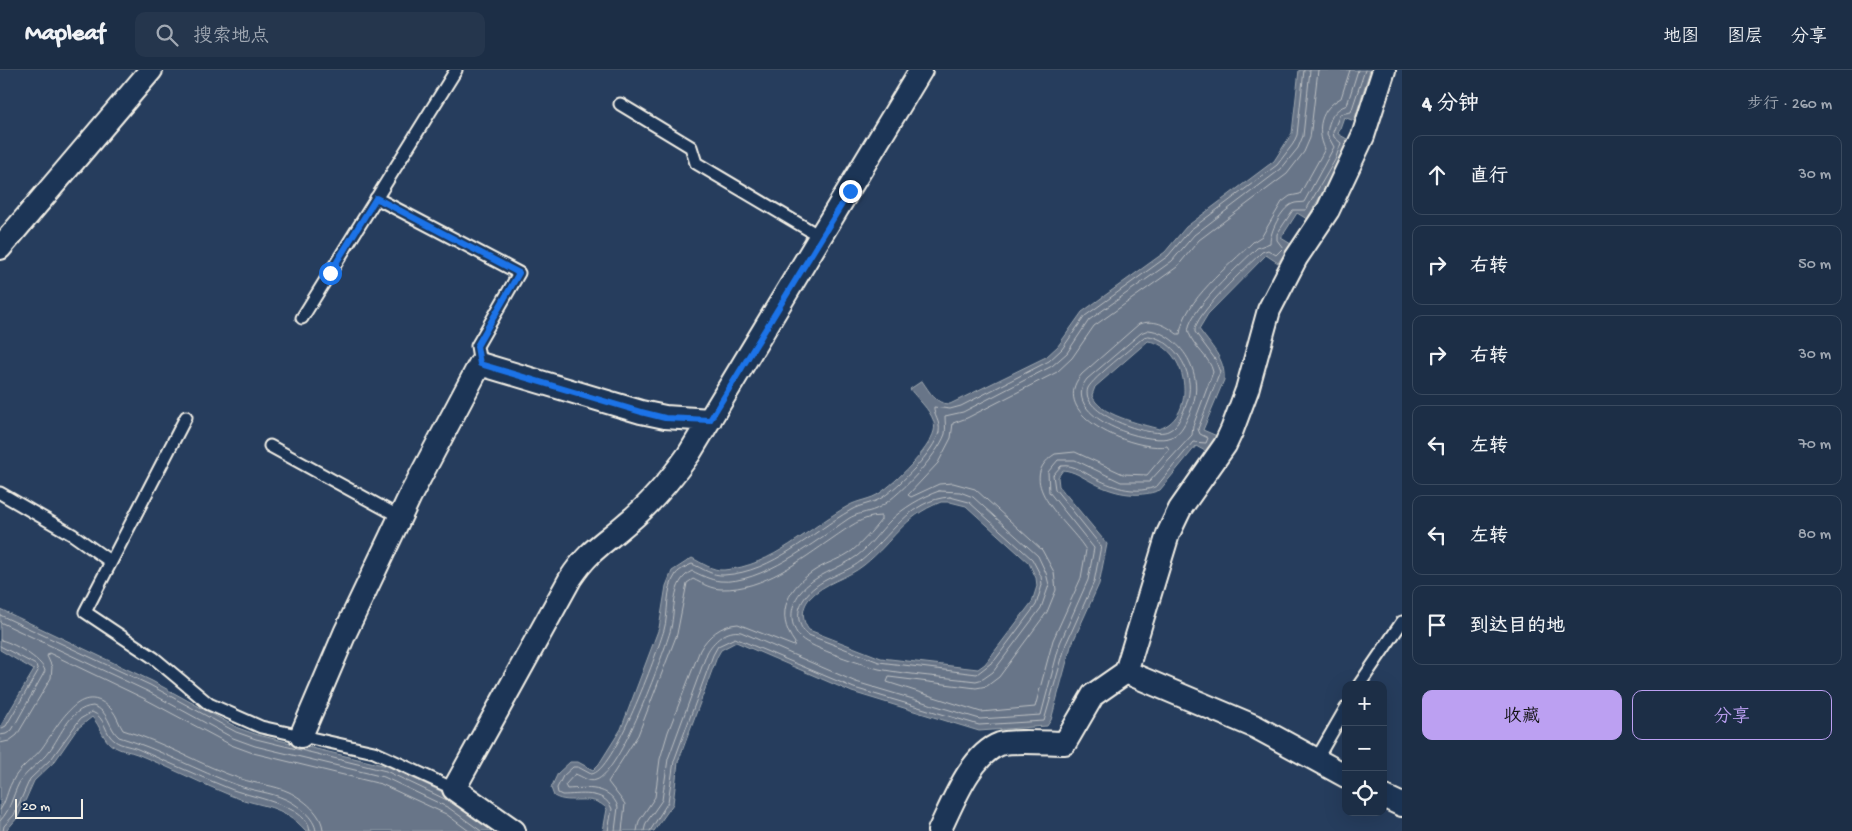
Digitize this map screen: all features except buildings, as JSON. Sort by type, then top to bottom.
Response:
[{"type":"street","points":[[0,248],[151,70]]},
{"type":"street","points":[[514,831],[454,789],[577,568],[593,549],[627,524],[658,494],[689,454],[921,70]]},
{"type":"street","points":[[939,831],[968,774],[982,757],[1001,744],[1065,743],[1093,695],[1126,672],[1168,534],[1180,509],[1225,444],[1232,430],[1247,390],[1268,310],[1296,258],[1328,210],[1363,136],[1384,70]]},
{"type":"street","points":[[302,736],[345,633],[400,517],[480,364],[641,412],[673,418],[710,420]]},
{"type":"street","points":[[1126,672],[1256,727],[1342,774]]},
{"type":"street","points":[[1387,798],[1402,805]]},
{"type":"lane","points":[[302,318],[456,70]]},
{"type":"lane","points":[[620,104],[691,147],[696,163],[821,237]]},
{"type":"lane","points":[[376,198],[519,273],[477,346],[480,364]]},
{"type":"lane","points":[[186,417],[84,612],[154,658],[209,704],[261,727],[374,752],[454,789]]},
{"type":"lane","points":[[270,446],[400,517]]},
{"type":"lane","points":[[0,493],[73,535],[111,562]]},
{"type":"lane","points":[[1362,681],[1402,622]]},
{"type":"lane","points":[[1316,760],[1342,715]]},
{"type":"water","points":[[1299,70],[1370,70],[1354,121],[1344,117],[1338,134],[1347,139],[1340,162],[1307,219],[1297,213],[1281,238],[1291,244],[1278,263],[1266,255],[1208,314],[1199,329],[1220,359],[1224,372],[1224,380],[1203,430],[1217,436],[1207,452],[1196,446],[1160,490],[1151,493],[1116,492],[1078,474],[1063,470],[1058,477],[1059,486],[1107,544],[1099,584],[1071,646],[1051,720],[1047,726],[979,731],[852,692],[736,642],[721,650],[717,657],[678,762],[673,804],[654,831],[603,831],[607,809],[601,804],[595,801],[567,800],[554,796],[551,788],[558,773],[570,762],[578,762],[593,770],[599,764],[621,729],[659,628],[666,586],[672,571],[692,558],[720,570],[742,567],[758,561],[789,545],[848,506],[880,493],[903,474],[919,456],[931,439],[934,431],[933,420],[930,414],[910,389],[922,381],[937,400],[950,404],[1046,357],[1058,346],[1082,312],[1165,252],[1186,227],[1274,161],[1292,133]],"holes":[[[1148,341],[1162,346],[1172,355],[1180,368],[1184,382],[1184,397],[1180,410],[1172,422],[1159,429],[1121,418],[1111,413],[1102,408],[1092,395],[1095,387]],[[941,502],[966,506],[1029,563],[1036,578],[1037,586],[1032,602],[985,664],[978,669],[881,658],[809,630],[803,615],[806,603],[815,593],[864,565],[907,522]]]},
{"type":"water","points":[[0,609],[152,681],[238,728],[258,735],[387,766],[455,798],[499,831],[306,831],[288,815],[280,811],[232,796],[137,754],[111,745],[92,717],[77,729],[55,761],[34,781],[18,817],[6,831],[0,831],[0,727],[34,670],[0,650]]},
{"type":"route","points":[[330,273],[376,198],[519,273],[477,346],[480,364],[665,418],[710,420],[850,191]]}]
